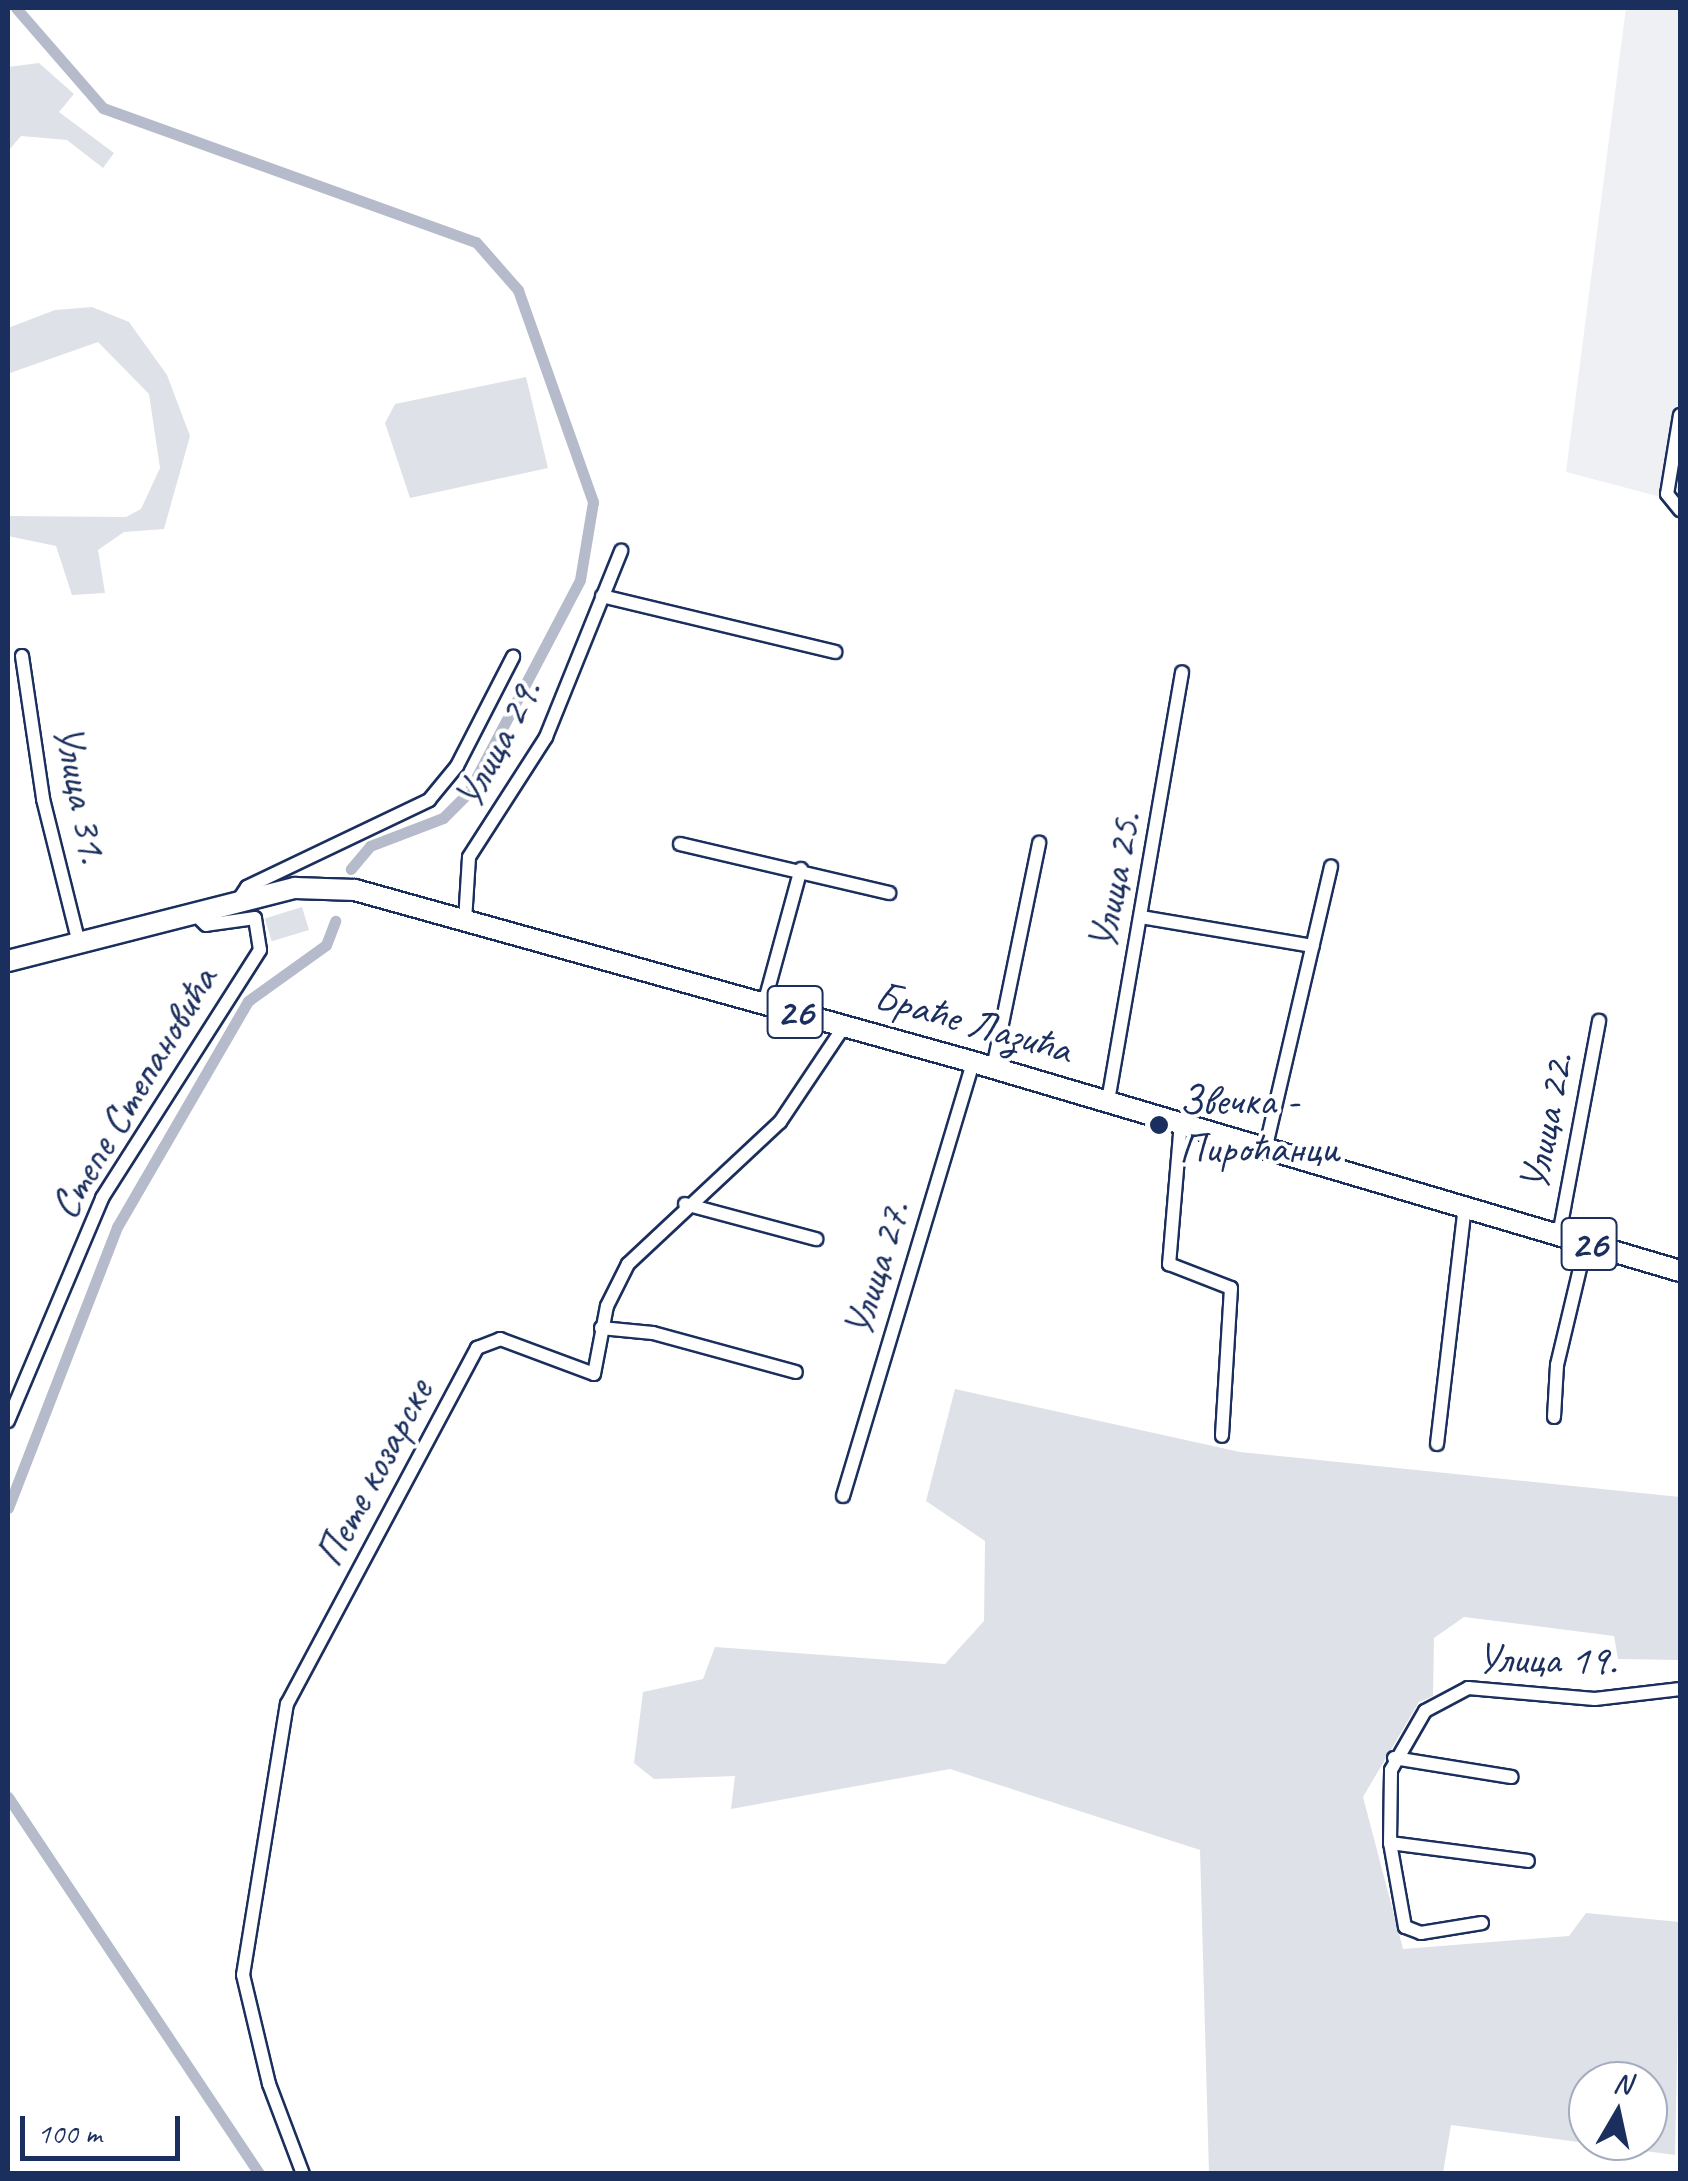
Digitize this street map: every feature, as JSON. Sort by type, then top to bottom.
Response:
[{"type":"main road","name":"Браће Лазића","points":[[8,961],[237,902],[329,887],[983,1065],[1680,1271]]},
{"type":"street","points":[[1680,415],[1667,494],[1680,510]]},
{"type":"street","name":"Улица 29.","points":[[465,921],[469,857],[546,737],[621,551]]},
{"type":"street","points":[[602,596],[835,652]]},
{"type":"street","name":"Улица 31.","points":[[22,656],[43,799],[79,943]]},
{"type":"street","points":[[237,902],[246,887],[429,800],[457,766],[512,657]]},
{"type":"street","name":"Улица 25.","points":[[1108,1101],[1182,672]]},
{"type":"street","name":"Улица 27.","points":[[843,1496],[983,1065],[1039,843]]},
{"type":"street","points":[[680,844],[801,868],[889,893]]},
{"type":"street","points":[[1266,1146],[1331,866]]},
{"type":"street","points":[[764,1004],[801,868]]},
{"type":"street","name":"Степе Степановића","points":[[8,1421],[102,1198],[260,950],[261,927],[255,918],[206,925],[195,914]]},
{"type":"street","points":[[1141,917],[1313,946]]},
{"type":"street","name":"Улица 22.","points":[[1559,1235],[1599,1021]]},
{"type":"street","name":"Пете козарске","points":[[303,2174],[270,2084],[243,1975],[283,1715],[478,1348],[500,1339],[591,1375],[601,1328],[628,1264],[685,1204],[780,1122],[845,1026]]},
{"type":"street","points":[[1181,1122],[1169,1264],[1231,1288],[1222,1436]]},
{"type":"street","points":[[685,1204],[816,1239]]},
{"type":"street","points":[[1437,1444],[1465,1206]]},
{"type":"street","points":[[1554,1417],[1556,1365],[1586,1243]]},
{"type":"street","points":[[601,1328],[653,1334],[796,1372]]},
{"type":"street","name":"Улица 19.","points":[[1482,1922],[1422,1933],[1405,1927],[1390,1843],[1394,1758],[1424,1711],[1457,1690],[1604,1699],[1680,1688]]},
{"type":"street","points":[[1394,1758],[1511,1776]]},
{"type":"street","points":[[1390,1843],[1528,1861]]},
{"type":"shaded area","points":[[1626,8],[1680,8],[1680,502],[1566,472]]},
{"type":"shaded area","points":[[39,63],[74,94],[59,112],[114,153],[103,168],[67,140],[21,136],[8,151],[8,67]]},
{"type":"shaded area","points":[[92,307],[129,322],[167,375],[190,436],[164,529],[124,532],[98,550],[105,593],[72,595],[56,546],[8,536],[8,516],[126,517],[141,509],[160,468],[149,394],[98,342],[10,373],[8,328],[55,310]]},
{"type":"shaded area","points":[[526,377],[548,468],[410,498],[385,423],[395,404]]},
{"type":"shaded area","points":[[302,907],[309,930],[272,941],[265,918]]},
{"type":"shaded area","points":[[955,1389],[1240,1452],[1680,1497],[1680,1660],[1618,1659],[1614,1636],[1464,1617],[1434,1638],[1433,1696],[1419,1702],[1363,1797],[1403,1949],[1569,1936],[1586,1913],[1680,1922],[1675,2155],[1668,2154],[1668,2061],[1568,2061],[1568,2141],[1451,2125],[1443,2173],[1209,2173],[1200,1850],[950,1769],[731,1809],[735,1776],[654,1779],[634,1763],[643,1692],[703,1679],[715,1647],[945,1664],[984,1621],[985,1541],[926,1501]]},
{"type":"waterway","points":[[16,8],[103,108],[476,242],[518,290],[593,502],[580,580],[468,793],[443,818],[370,846],[351,869]]},
{"type":"waterway","points":[[8,1508],[117,1227],[248,1001],[326,945],[335,921]]},
{"type":"waterway","points":[[8,1797],[259,2174]]},
{"type":"place","name":"Звечка - Пироћанци","points":[[1159,1125]]}]
